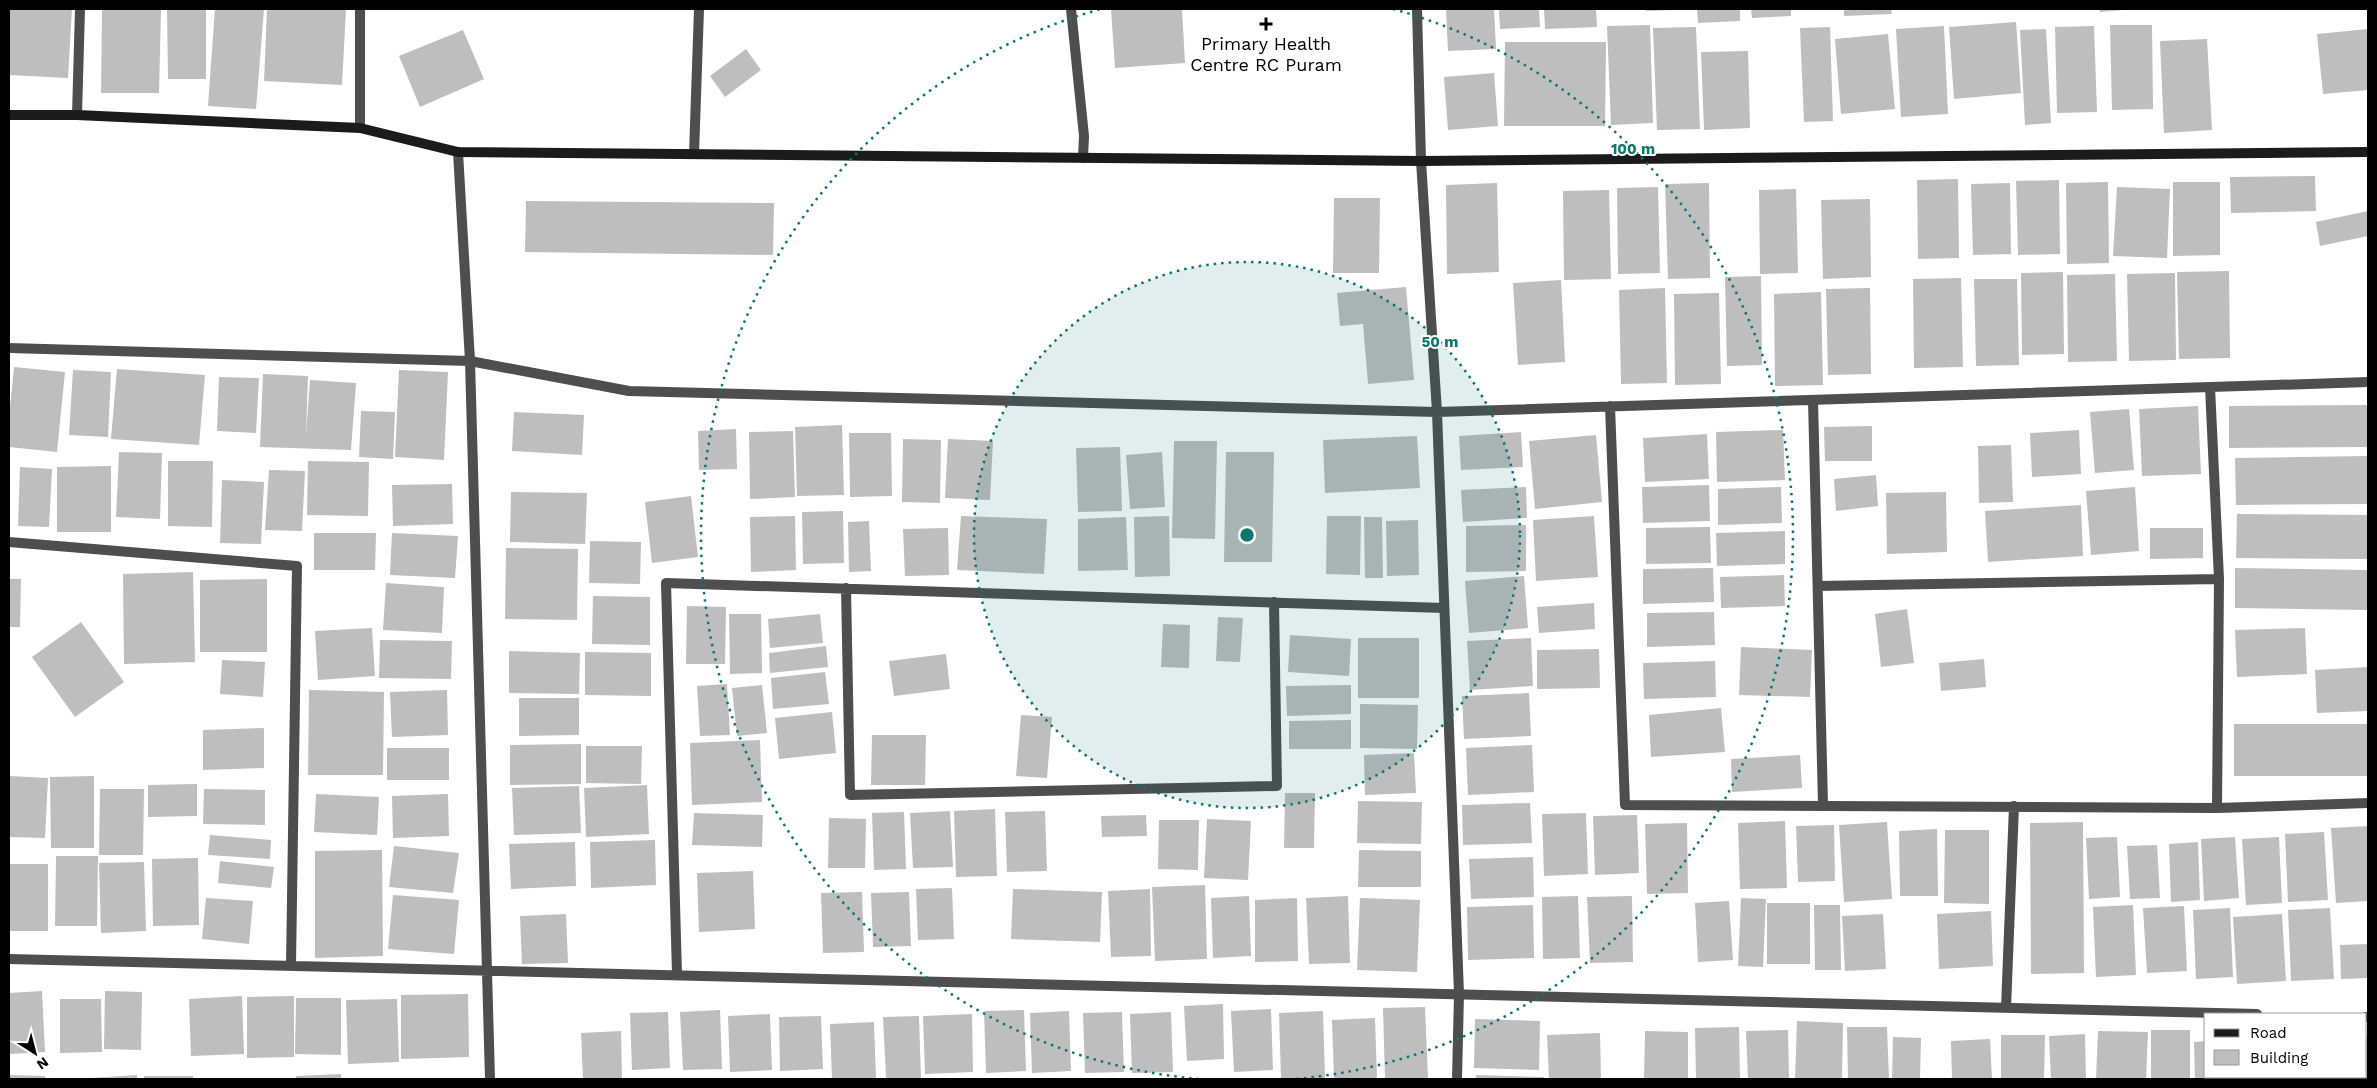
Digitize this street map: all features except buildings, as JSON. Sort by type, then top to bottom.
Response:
[{"type":"street","points":[[77,115],[80,9]]},
{"type":"street","points":[[360,9],[360,128]]},
{"type":"street","points":[[694,154],[699,9]]},
{"type":"street","points":[[1071,9],[1084,136],[1083,158]]},
{"type":"street","points":[[1417,9],[1422,161],[1437,412],[1459,994],[1457,1079]]},
{"type":"street","points":[[9,114],[77,115],[360,128],[458,152],[1422,161],[2368,152]]},
{"type":"street","points":[[458,152],[470,361],[490,1079]]},
{"type":"street","points":[[9,348],[470,361],[629,391],[1437,412],[2368,382]]},
{"type":"street","points":[[2210,387],[2219,578],[2217,808]]},
{"type":"street","points":[[1813,400],[1823,804]]},
{"type":"street","points":[[1610,406],[1624,805],[1823,804],[2217,808],[2368,803]]},
{"type":"street","points":[[9,542],[297,566],[291,965]]},
{"type":"street","points":[[1818,586],[2219,578]]},
{"type":"street","points":[[677,974],[666,583],[1444,608]]},
{"type":"street","points":[[846,588],[850,795],[1277,786],[1274,602]]},
{"type":"street","points":[[2006,1008],[2014,806]]},
{"type":"street","points":[[9,959],[2215,1013]]},
{"type":"place","name":"Primary Health Centre RC Puram","points":[[1266,24]]}]
